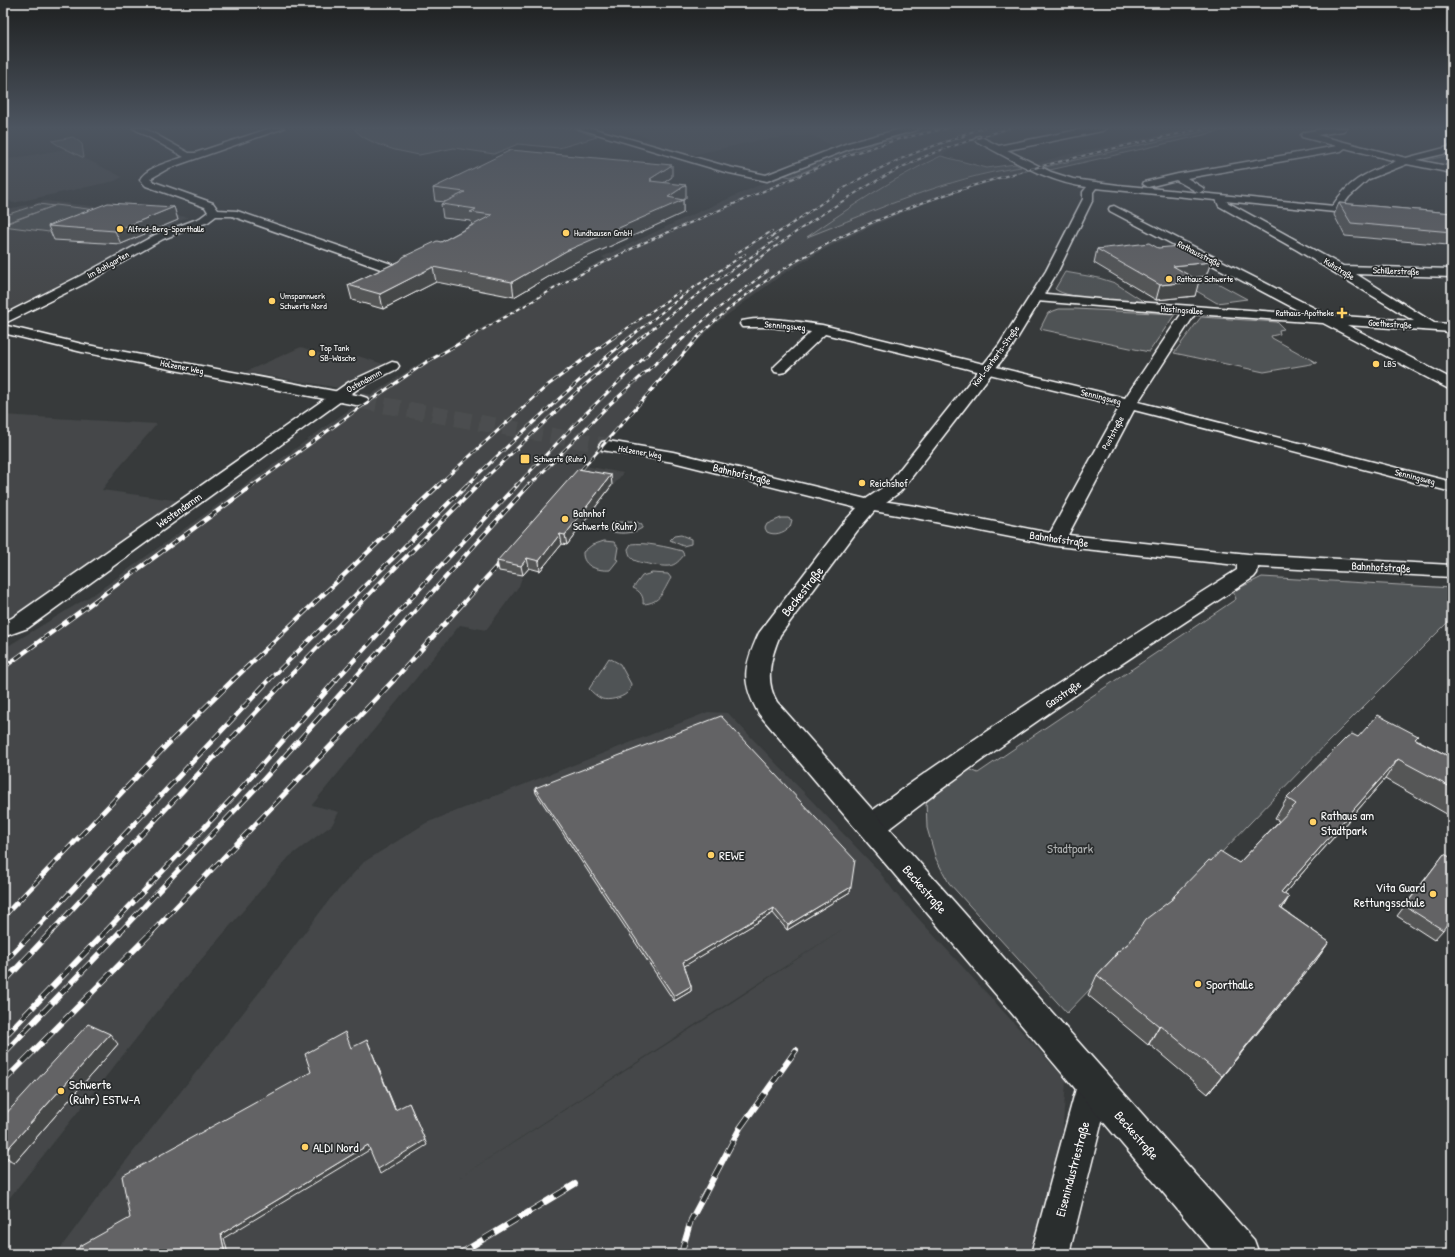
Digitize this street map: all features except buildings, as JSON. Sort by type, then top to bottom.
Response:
[{"type":"street","points":[[157,187],[209,205],[213,209],[213,213],[233,214],[399,271]]},
{"type":"street","name":"Karl-Gerharts-Straße","points":[[869,505],[894,488],[1005,347],[1037,297],[1083,209],[1088,198],[1088,192],[1092,187]]},
{"type":"street","points":[[1108,187],[1221,199],[1376,213]]},
{"type":"street","points":[[1194,187],[1199,190]]},
{"type":"street","points":[[1339,210],[1338,205],[1345,195],[1355,187]]},
{"type":"street","name":"Kuhstraße","points":[[1221,199],[1223,204],[1281,234],[1428,324],[1427,327],[1431,333],[1448,334]]},
{"type":"street","name":"Rathausstraße","points":[[1114,209],[1452,385]]},
{"type":"street","name":"Im Bohlgarten","points":[[3,320],[84,279],[159,237],[204,220],[213,213]]},
{"type":"street","name":"Schillerstraße","points":[[1340,270],[1452,273]]},
{"type":"street","name":"Hastingsallee","points":[[1037,297],[1096,304],[1328,320]]},
{"type":"street","points":[[1280,317],[1292,312],[1284,298]]},
{"type":"street","name":"Poststraße","points":[[1056,540],[1129,404],[1191,310]]},
{"type":"street","name":"Goethestraße","points":[[1328,320],[1427,327]]},
{"type":"street","name":"Senningsweg","points":[[747,324],[771,323],[822,329],[1129,404],[1452,487]]},
{"type":"street","name":"Holzener Weg","points":[[3,329],[82,348],[361,401]]},
{"type":"street","points":[[780,369],[822,329]]},
{"type":"street","name":"Ostendamm","points":[[337,397],[354,385],[392,366]]},
{"type":"street","name":"Westendamm","points":[[9,629],[337,397]]},
{"type":"street","name":"Holzener Weg","points":[[608,446],[672,457]]},
{"type":"street","name":"Bahnhofstraße","points":[[672,457],[869,505],[915,512],[1056,540],[1248,560],[1452,571]]},
{"type":"street","name":"Beckestraße","points":[[869,505],[836,544],[770,633],[761,653],[757,686],[768,708],[872,826],[1240,1254]]},
{"type":"street","name":"Gasstraße","points":[[872,826],[935,779],[1170,622],[1247,573],[1248,560]]},
{"type":"street","name":"Eisenindustriestraße","points":[[1050,1254],[1094,1085]]},
{"type":"shaded area","points":[[3,187],[89,187],[13,203],[3,197]]},
{"type":"shaded area","points":[[756,187],[883,187],[847,209],[809,236],[891,202],[936,187],[975,187],[918,206],[859,232],[823,250],[783,274],[715,324],[669,369],[585,466],[623,473],[567,545],[561,544],[540,571],[529,568],[523,575],[519,586],[486,630],[460,625],[312,805],[339,812],[332,825],[289,857],[170,996],[3,1206],[3,649],[97,592],[361,401],[412,368],[566,279],[605,259],[602,257]]},
{"type":"shaded area","points":[[46,201],[188,217],[14,308],[3,307],[3,210]]},
{"type":"shaded area","points":[[301,347],[339,360],[358,356],[390,366],[357,391],[245,372]]},
{"type":"shaded area","points":[[3,415],[157,424],[117,470],[102,490],[181,501],[3,628]]},
{"type":"shaded area","points":[[708,712],[728,713],[877,869],[896,894],[1066,1080],[1054,1254],[56,1254],[110,1181],[269,980],[330,899],[364,862],[426,823]],"holes":[[[844,928],[734,1001],[460,1177]]]},
{"type":"green space","points":[[883,187],[940,187],[912,196],[807,237]]},
{"type":"green space","points":[[39,204],[54,206],[3,224],[3,216]]},
{"type":"green space","points":[[56,205],[112,212],[57,233],[3,226],[3,225]]},
{"type":"green space","points":[[1065,272],[1099,278],[1115,283],[1146,303],[1084,298],[1062,293],[1055,289]]},
{"type":"green space","points":[[1212,280],[1247,299],[1217,303],[1183,283]]},
{"type":"green space","points":[[1059,309],[1175,314],[1149,352],[1040,329],[1048,313]]},
{"type":"green space","points":[[1201,317],[1277,322],[1284,329],[1279,330],[1280,334],[1271,336],[1272,338],[1317,363],[1264,372],[1174,353]]},
{"type":"green space","points":[[781,518],[788,518],[792,520],[790,527],[779,533],[773,534],[767,532],[765,528],[767,524]]},
{"type":"green space","points":[[637,522],[642,525],[642,528],[635,532],[625,533],[616,533],[608,530],[608,527],[612,523]]},
{"type":"green space","points":[[681,535],[691,539],[691,544],[683,546],[670,540],[674,536]]},
{"type":"green space","points":[[604,541],[614,542],[618,547],[616,559],[618,560],[610,570],[596,569],[588,565],[583,557],[583,552],[592,545]]},
{"type":"green space","points":[[631,544],[663,546],[682,551],[684,555],[676,563],[669,566],[646,563],[634,560],[631,557],[628,549]]},
{"type":"green space","points":[[652,573],[668,574],[671,578],[658,599],[643,604],[641,594],[633,588],[642,576]]},
{"type":"green space","name":"Stadtpark","points":[[1262,577],[1452,588],[1452,618],[1329,741],[1067,1013],[949,883],[936,859],[927,828],[926,800],[969,769],[978,773],[1236,599],[1233,591]]},
{"type":"green space","points":[[609,658],[620,664],[631,684],[629,691],[625,695],[615,699],[605,700],[598,697],[589,689]]},
{"type":"tunnel","points":[[361,401],[608,446]]},
{"type":"railway","points":[[472,336],[569,280],[641,244],[774,187]]},
{"type":"railway","points":[[768,239],[847,187]]},
{"type":"railway","points":[[666,336],[683,320],[755,261],[812,221],[866,187]]},
{"type":"railway","points":[[700,336],[736,303],[775,275],[816,250],[859,228],[903,210],[970,187]]},
{"type":"railway","points":[[735,254],[772,231]]},
{"type":"railway","points":[[643,336],[710,285],[777,239]]},
{"type":"railway","points":[[632,336],[690,290],[745,254]]},
{"type":"railway","points":[[686,336],[712,313],[768,271]]},
{"type":"railway","points":[[616,336],[679,292]]},
{"type":"railway","points":[[252,486],[355,411],[425,363],[474,335]]},
{"type":"railway","points":[[437,486],[548,385],[617,335]]},
{"type":"railway","points":[[466,486],[590,371],[633,335]]},
{"type":"railway","points":[[477,486],[580,389],[644,335]]},
{"type":"railway","points":[[516,486],[586,413],[668,335]]},
{"type":"railway","points":[[529,486],[607,407],[687,335]]},
{"type":"railway","points":[[574,478],[700,336]]},
{"type":"railway","points":[[3,668],[253,485]]},
{"type":"railway","points":[[232,681],[439,485]]},
{"type":"railway","points":[[269,680],[467,485]]},
{"type":"railway","points":[[335,681],[517,485]]},
{"type":"railway","points":[[352,681],[529,485]]},
{"type":"railway","points":[[285,681],[477,486]]},
{"type":"railway","points":[[393,681],[506,556]]},
{"type":"railway","points":[[3,917],[166,746],[233,680]]},
{"type":"railway","points":[[32,933],[269,680]]},
{"type":"railway","points":[[50,933],[286,680]]},
{"type":"railway","points":[[104,933],[236,794],[336,680]]},
{"type":"railway","points":[[119,933],[255,789],[353,680]]},
{"type":"railway","points":[[151,933],[394,680]]},
{"type":"railway","points":[[3,963],[33,932]]},
{"type":"railway","points":[[3,983],[51,932]]},
{"type":"railway","points":[[3,1038],[105,932]]},
{"type":"railway","points":[[3,1054],[120,932]]},
{"type":"railway","points":[[3,1082],[152,932]]},
{"type":"railway","points":[[681,1254],[691,1220],[740,1128],[796,1050]]},
{"type":"railway","points":[[459,1254],[575,1184]]},
{"type":"place","name":"Alfred-Berg-Sporthalle","points":[[120,229]]},
{"type":"place","name":"Hundhausen GmbH","points":[[566,233]]},
{"type":"place","name":"Rathaus Schwerte","points":[[1169,279]]},
{"type":"place","name":"Umspannwerk Schwerte Nord","points":[[272,301]]},
{"type":"place","name":"Rathaus-Apotheke","points":[[1342,313]]},
{"type":"place","name":"Top Tank SB-Wäsche","points":[[312,353]]},
{"type":"place","name":"LBS","points":[[1376,364]]},
{"type":"place","name":"Schwerte (Ruhr)","points":[[525,459]]},
{"type":"place","name":"Reichshof","points":[[862,483]]},
{"type":"place","name":"Bahnhof Schwerte (Ruhr)","points":[[565,519]]},
{"type":"place","name":"Rathaus am Stadtpark","points":[[1313,822]]},
{"type":"place","name":"REWE","points":[[711,855]]},
{"type":"place","name":"Vita Guard Rettungsschule","points":[[1433,894]]},
{"type":"place","name":"Sporthalle","points":[[1198,984]]},
{"type":"place","name":"Schwerte (Ruhr) ESTW-A","points":[[61,1091]]},
{"type":"place","name":"ALDI Nord","points":[[305,1147]]}]
